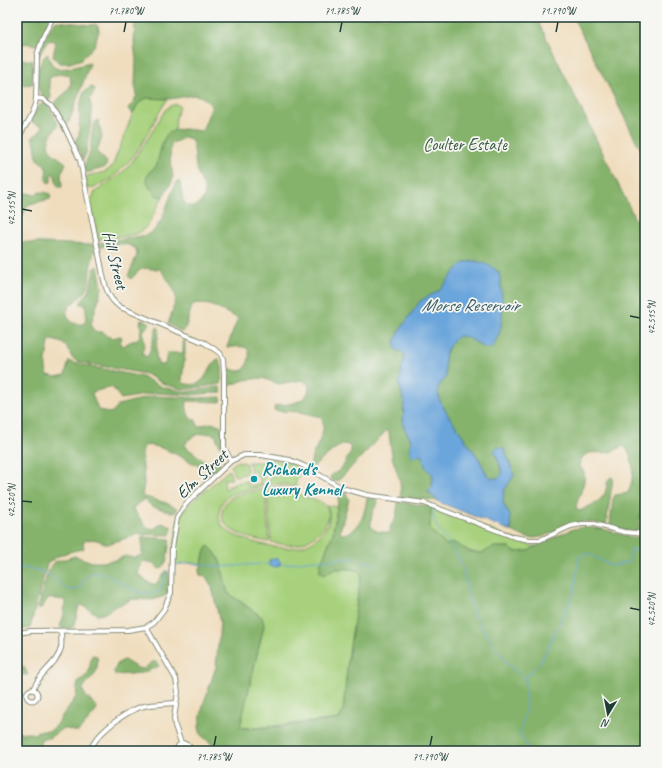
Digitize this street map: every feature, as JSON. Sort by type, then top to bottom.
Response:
[{"type":"street","points":[[17,139],[30,118],[35,106],[37,54],[42,38],[53,17]]},
{"type":"street","name":"Hill Street","points":[[36,98],[46,100],[51,105],[80,160],[104,280],[109,297],[120,307],[205,343],[220,353],[223,359],[224,447],[231,461]]},
{"type":"street","name":"Elm Street","points":[[146,627],[154,622],[164,609],[171,593],[172,548],[177,518],[185,505],[193,497],[231,461],[241,455],[247,454],[268,456],[290,460],[304,466],[342,488],[368,495],[424,502],[514,537],[540,540],[571,526],[582,524],[594,524],[624,532],[645,534]]},
{"type":"street","points":[[17,633],[31,631],[61,632],[128,630],[146,627],[176,678],[178,692],[174,718],[181,743],[178,751]]},
{"type":"street","points":[[33,690],[36,681],[58,656],[61,648],[61,632]]},
{"type":"street","points":[[90,751],[92,745],[107,729],[136,709],[146,706],[176,703]]},
{"type":"street","points":[[181,743],[187,744],[189,751]]},
{"type":"green space","points":[[17,17],[51,17],[38,44],[24,43],[22,45],[20,59],[33,61],[32,84],[17,85]]},
{"type":"green space","name":"Coulter Estate","points":[[135,17],[536,17],[645,239],[645,498],[641,505],[639,531],[625,530],[611,526],[610,524],[613,499],[615,495],[628,493],[632,481],[633,469],[631,456],[624,446],[609,452],[591,453],[585,455],[579,464],[585,477],[576,505],[576,509],[580,511],[602,498],[609,479],[611,477],[613,478],[606,525],[588,522],[574,523],[538,538],[525,537],[511,531],[510,516],[503,503],[504,490],[514,475],[509,460],[494,451],[502,474],[498,478],[491,478],[487,475],[479,459],[448,415],[439,399],[438,387],[446,377],[445,360],[447,350],[453,341],[458,336],[465,337],[473,340],[481,347],[499,272],[483,263],[470,261],[458,268],[440,290],[420,301],[402,366],[399,382],[404,403],[403,425],[411,441],[421,454],[426,467],[433,475],[432,487],[428,493],[438,501],[401,497],[400,481],[392,457],[389,433],[387,430],[338,481],[333,481],[330,477],[344,464],[351,451],[350,446],[345,444],[338,447],[313,467],[311,466],[313,454],[323,430],[321,417],[301,412],[274,410],[275,406],[298,402],[306,396],[309,385],[302,380],[279,384],[262,378],[244,380],[227,387],[228,368],[237,371],[244,370],[249,359],[247,348],[227,347],[238,318],[210,305],[196,303],[192,306],[185,329],[182,332],[168,324],[176,298],[174,289],[160,269],[144,268],[131,279],[128,276],[137,255],[136,249],[123,244],[99,246],[100,243],[146,235],[154,231],[162,219],[174,187],[178,181],[180,182],[183,200],[186,205],[194,207],[200,203],[205,195],[196,167],[193,143],[191,139],[185,137],[171,144],[170,158],[173,177],[172,182],[163,196],[157,196],[149,187],[146,179],[149,172],[156,167],[163,141],[167,134],[175,130],[185,129],[202,131],[212,106],[202,97],[192,95],[168,99],[146,98],[138,104],[133,113],[130,112],[128,108],[133,103],[137,95],[135,85]]},
{"type":"green space","points":[[573,17],[645,17],[645,158]]},
{"type":"green space","points":[[58,21],[91,25],[95,24],[98,26],[99,31],[94,46],[82,59],[70,63],[60,63],[53,56],[56,42],[51,40],[47,42],[38,58],[43,42],[54,22]]},
{"type":"green space","points":[[47,54],[52,65],[57,69],[70,68],[90,63],[69,122],[66,124],[64,124],[54,105],[69,89],[71,81],[70,76],[62,74],[49,78],[50,100],[44,97],[38,86],[38,72],[43,59]]},
{"type":"green space","points":[[91,87],[95,90],[90,99],[92,114],[86,153],[83,160],[76,143],[76,139],[79,135],[80,105],[84,92]]},
{"type":"green space","points":[[146,98],[168,99],[133,157],[125,166],[108,180],[98,186],[87,189],[87,176],[105,172],[112,167],[133,113],[138,104]]},
{"type":"green space","points":[[44,103],[51,110],[58,125],[48,144],[51,151],[66,163],[61,174],[62,187],[58,187],[54,173],[51,175],[51,182],[48,183],[45,166],[38,159],[35,144],[32,138],[40,132],[42,126],[31,122],[34,113],[41,104]]},
{"type":"green space","points":[[176,104],[180,106],[176,117],[175,130],[167,135],[163,141],[156,167],[149,172],[161,197],[163,196],[149,223],[138,233],[98,240],[90,202],[95,192],[122,173],[131,163],[149,137],[165,110]]},
{"type":"green space","points":[[98,120],[102,137],[97,152],[107,162],[106,166],[103,168],[86,173],[84,171],[84,166],[90,153],[92,132],[95,122]]},
{"type":"green space","points":[[17,190],[22,194],[26,193],[36,195],[39,192],[48,193],[51,195],[50,199],[30,204],[26,207],[22,218],[17,218]]},
{"type":"green space","points":[[17,242],[94,245],[94,253],[90,267],[87,289],[72,303],[67,311],[67,315],[73,323],[84,324],[86,309],[84,304],[80,303],[89,291],[94,269],[98,266],[102,288],[91,324],[94,330],[97,332],[103,332],[107,336],[111,337],[122,337],[120,343],[124,346],[140,337],[141,320],[149,322],[150,324],[143,332],[143,355],[147,357],[149,354],[157,327],[159,328],[156,356],[159,365],[165,364],[167,353],[182,353],[183,340],[185,339],[182,380],[183,383],[190,385],[196,384],[204,379],[212,365],[219,359],[222,365],[221,384],[189,389],[182,389],[164,384],[146,374],[79,362],[72,358],[65,345],[51,340],[49,341],[46,367],[48,375],[56,377],[65,375],[69,361],[142,377],[162,387],[186,392],[220,387],[222,392],[191,395],[155,393],[121,399],[112,387],[94,391],[92,394],[97,407],[105,413],[114,411],[118,405],[153,396],[199,398],[221,397],[220,402],[187,401],[187,406],[191,419],[195,419],[198,426],[211,423],[222,427],[222,446],[220,446],[215,435],[207,433],[194,436],[185,445],[204,461],[220,463],[222,465],[216,471],[198,466],[169,451],[151,446],[144,446],[142,453],[144,483],[142,496],[166,503],[177,508],[177,511],[174,513],[151,506],[145,499],[133,509],[146,527],[154,529],[162,523],[172,527],[170,535],[139,534],[108,544],[96,540],[85,540],[83,543],[84,549],[69,552],[55,558],[47,564],[30,628],[17,630]]},
{"type":"green space","points":[[271,459],[293,463],[300,467],[296,487],[281,484],[268,484],[271,476]]},
{"type":"green space","points":[[237,461],[246,463],[247,470],[245,474],[234,475],[231,466]]},
{"type":"green space","points":[[248,462],[265,462],[266,475],[261,487],[233,494],[226,498],[222,503],[219,511],[220,521],[222,526],[230,533],[260,544],[282,548],[299,547],[313,541],[328,524],[329,512],[327,505],[337,507],[333,533],[320,565],[324,575],[332,570],[340,569],[358,570],[361,575],[348,659],[343,712],[339,719],[254,728],[240,727],[264,625],[262,617],[228,593],[220,561],[213,550],[208,546],[204,552],[202,564],[191,563],[174,565],[173,551],[178,521],[188,505],[229,470],[232,479],[224,479],[225,489],[229,488],[229,485],[234,486],[233,483],[247,481],[248,486],[260,484],[260,477],[257,477],[256,471],[250,472],[251,466]]},
{"type":"green space","points":[[267,488],[288,488],[324,504],[328,510],[328,517],[326,523],[317,534],[304,542],[295,545],[271,542]]},
{"type":"green space","points":[[265,489],[269,542],[247,537],[233,531],[223,520],[222,513],[225,504],[231,498],[243,493]]},
{"type":"green space","points":[[342,491],[346,493],[349,499],[340,531],[341,534],[353,530],[357,526],[363,516],[367,498],[377,499],[378,503],[373,511],[371,524],[371,527],[376,531],[389,533],[391,525],[396,518],[398,502],[429,506],[431,508],[430,529],[446,545],[454,543],[471,552],[481,553],[494,547],[508,547],[515,552],[528,551],[573,529],[583,527],[603,529],[630,537],[645,537],[645,751],[214,751],[212,744],[201,735],[199,727],[203,705],[216,667],[220,623],[212,587],[207,578],[200,575],[199,570],[208,546],[217,555],[220,561],[228,593],[262,617],[264,625],[240,727],[272,727],[339,719],[343,712],[348,659],[361,575],[358,570],[344,569],[332,570],[324,575],[320,573],[320,565],[333,533],[339,495]]},
{"type":"green space","points":[[429,506],[532,546],[538,546],[528,551],[515,552],[508,547],[495,547],[481,553],[471,552],[454,543],[446,545],[430,529],[431,508]]},
{"type":"green space","points":[[143,537],[170,539],[167,560],[162,568],[159,569],[153,563],[144,561],[141,564],[138,574],[148,582],[155,585],[166,571],[169,572],[169,584],[165,596],[153,600],[131,599],[103,614],[98,615],[82,605],[79,606],[72,628],[60,627],[64,614],[65,600],[48,598],[41,609],[38,609],[48,570],[55,562],[75,556],[92,562],[116,560],[125,556],[134,558],[142,555]]},
{"type":"green space","points":[[92,655],[97,656],[96,672],[84,686],[83,691],[97,710],[78,732],[63,728],[49,738],[42,738],[40,743],[41,747],[52,751],[17,751],[17,732],[36,734],[37,731],[50,731],[57,725],[76,697],[78,681],[88,673]]},
{"type":"green space","points":[[124,660],[137,668],[144,669],[152,662],[156,662],[159,666],[142,673],[115,675],[114,671],[118,663]]},
{"type":"green space","points":[[17,667],[24,667],[28,675],[17,674]]},
{"type":"water","name":"Morse Reservoir","points":[[475,261],[493,268],[500,276],[502,314],[499,332],[491,348],[483,347],[473,340],[464,337],[458,336],[453,341],[447,350],[445,360],[446,377],[438,387],[439,399],[448,415],[479,459],[487,475],[491,478],[498,478],[502,474],[494,451],[497,447],[504,448],[514,475],[504,491],[503,503],[510,516],[511,531],[439,502],[428,492],[432,487],[433,475],[426,468],[421,454],[412,457],[409,450],[411,440],[403,425],[404,403],[399,382],[405,354],[395,349],[395,341],[400,330],[420,301],[440,290],[458,268],[465,262]]},
{"type":"water","points":[[274,558],[281,562],[278,567],[269,566],[269,560]]},
{"type":"waterway","points":[[434,508],[433,515],[435,524],[460,559],[474,616],[507,664],[525,678]]},
{"type":"waterway","points":[[530,751],[520,734],[526,707],[525,678],[541,661],[574,594],[579,557],[587,553],[612,566],[628,562],[632,549],[645,552]]},
{"type":"waterway","points":[[280,565],[314,560],[334,560],[340,558],[355,559],[374,565]]},
{"type":"waterway","points":[[174,565],[191,563],[223,567],[261,564]]},
{"type":"waterway","points":[[264,564],[269,564]]},
{"type":"waterway","points":[[17,567],[37,570],[45,573]]},
{"type":"waterway","points":[[47,574],[62,586],[70,590],[80,588],[84,580],[91,573],[99,573],[109,576],[139,593],[150,593],[160,591],[167,571]]},
{"type":"place","name":"Richard's Luxury Kennel","points":[[254,479]]}]
